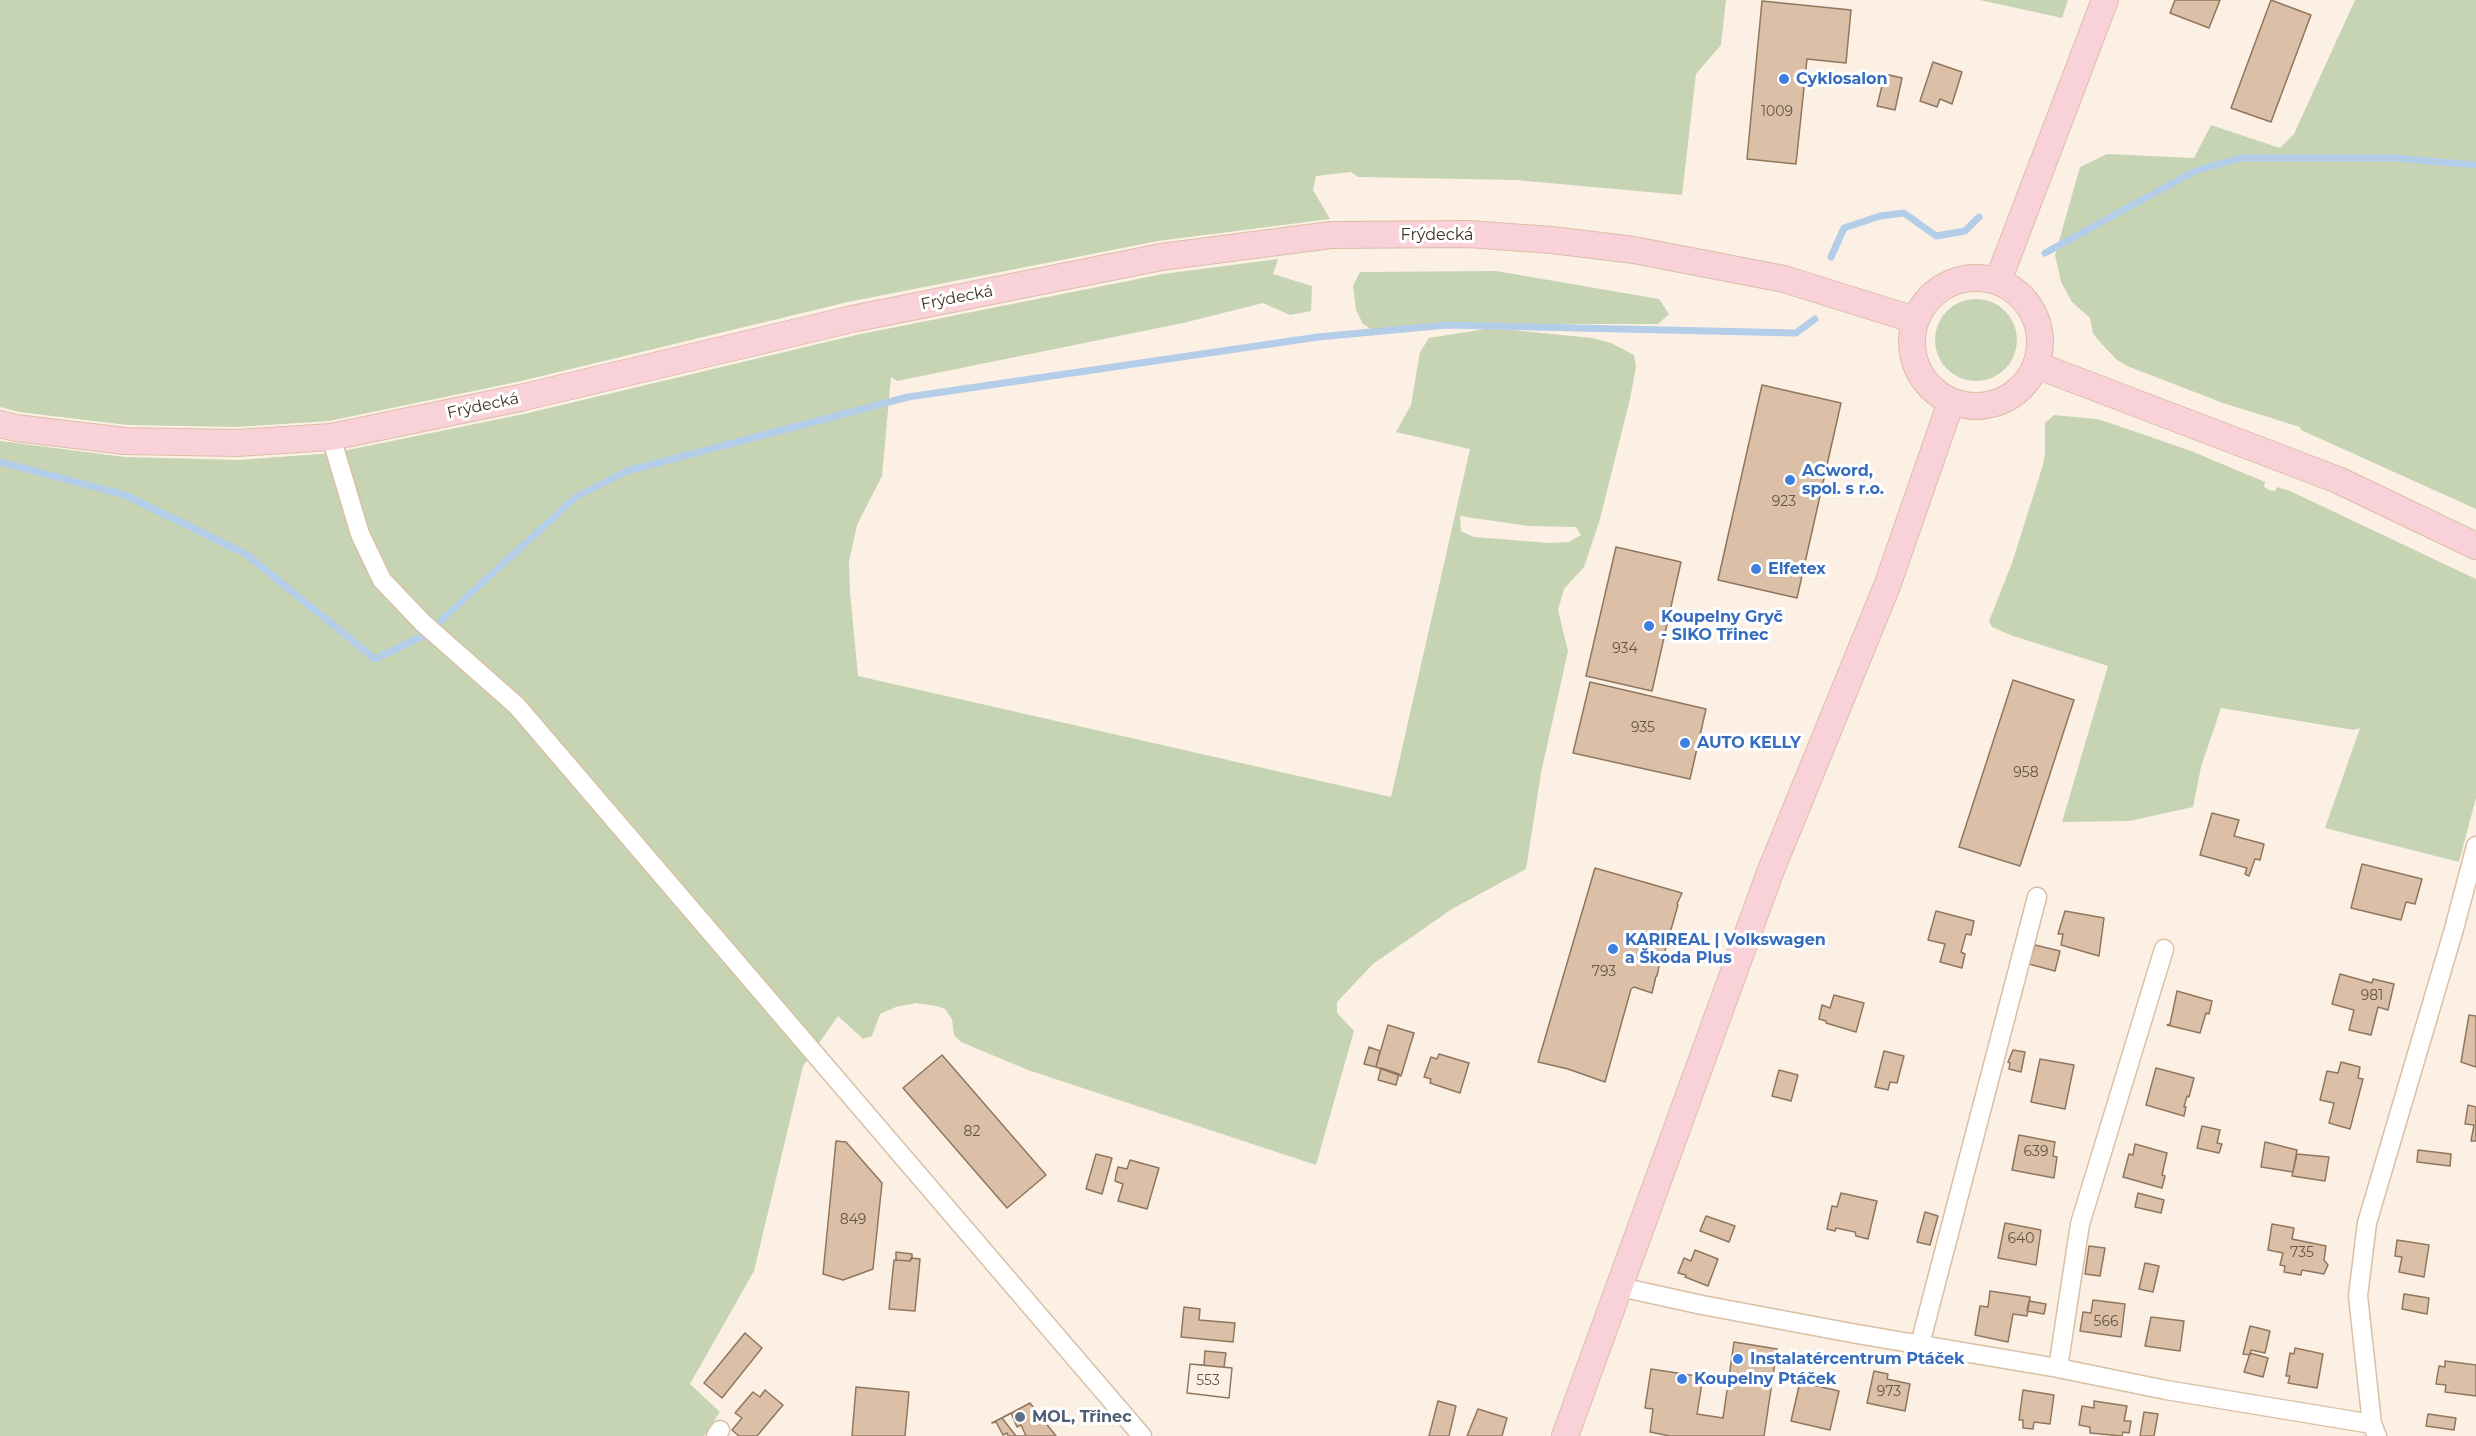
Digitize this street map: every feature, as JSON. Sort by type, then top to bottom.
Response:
[{"type":"main road","points":[[1998,281],[2105,0]]},
{"type":"main road","name":"Frýdecká","points":[[0,424],[16,428],[125,441],[237,443],[331,437],[520,398],[875,314],[1161,257],[1331,235],[1468,234],[1552,240],[1634,250],[1784,279],[1915,320]]},
{"type":"main road","points":[[1978,277],[1998,281],[2016,291],[2030,306],[2038,325],[2040,345],[2036,365],[2026,382],[2012,395],[1994,404],[1972,406],[1951,402],[1935,392],[1922,377],[1914,359],[1912,339],[1915,320],[1925,302],[1940,288],[1958,280],[1978,277]]},
{"type":"main road","points":[[2036,365],[2338,480],[2476,546]]},
{"type":"main road","points":[[1565,1436],[1771,870],[1887,586],[1951,402]]},
{"type":"street","points":[[331,437],[360,534],[382,580],[430,629],[517,706],[1142,1436]]},
{"type":"street","points":[[1620,1287],[1702,1305],[2058,1368],[2374,1430],[2358,1296],[2367,1223],[2454,929],[2476,846]]},
{"type":"street","points":[[1920,1344],[2037,897]]},
{"type":"street","points":[[2058,1368],[2080,1224],[2163,949]]},
{"type":"green space","points":[[0,0],[1726,0],[1721,45],[1696,74],[1682,195],[1515,180],[1358,177],[1351,172],[1316,176],[1313,190],[1330,219],[1158,241],[848,302],[517,382],[329,421],[237,427],[127,425],[19,412],[0,407]]},
{"type":"green space","points":[[1980,0],[2068,0],[2062,18]]},
{"type":"green space","points":[[2355,0],[2476,0],[2476,509],[2301,430],[2300,427],[2223,403],[2127,366],[2117,360],[2098,340],[2093,333],[2090,318],[2072,302],[2061,282],[2055,255],[2080,167],[2107,154],[2194,158],[2211,125],[2280,148],[2294,134]]},
{"type":"green space","points":[[1278,259],[1273,274],[1312,286],[1311,311],[1290,315],[1263,303],[1183,323],[897,381],[891,377],[882,476],[857,525],[849,562],[858,676],[1391,797],[1470,449],[1396,432],[1411,405],[1420,352],[1429,338],[1492,328],[1592,338],[1611,343],[1634,355],[1636,367],[1630,399],[1600,519],[1584,567],[1564,589],[1558,610],[1568,651],[1541,773],[1526,869],[1452,909],[1373,964],[1337,1002],[1337,1013],[1354,1031],[1316,1165],[1028,1070],[961,1042],[954,1035],[952,1019],[945,1009],[936,1006],[916,1003],[896,1007],[880,1014],[872,1036],[863,1039],[838,1016],[803,1066],[754,1271],[690,1384],[720,1412],[704,1436],[0,1436],[0,441],[125,457],[238,460],[333,453],[524,414],[856,335],[1163,274]],"holes":[[[1460,516],[1528,526],[1576,527],[1581,535],[1569,542],[1550,543],[1474,537],[1461,531]]]},
{"type":"green space","points":[[1496,271],[1659,299],[1669,314],[1658,324],[1460,324],[1371,329],[1363,324],[1356,310],[1353,286],[1360,272]]},
{"type":"green space","points":[[1976,299],[1992,302],[2005,311],[2014,324],[2017,340],[2014,356],[2005,369],[1992,378],[1976,381],[1960,378],[1947,369],[1938,356],[1935,340],[1938,324],[1947,311],[1960,302]]},
{"type":"green space","points":[[2054,415],[2096,419],[2191,451],[2265,482],[2264,487],[2269,490],[2275,491],[2277,487],[2290,491],[2476,579],[2476,798],[2459,862],[2325,828],[2360,728],[2354,730],[2221,708],[2201,767],[2193,807],[2129,821],[2062,822],[2108,666],[2013,636],[1992,627],[1989,621],[2012,563],[2042,468],[2045,454],[2045,423]]},
{"type":"building","points":[[2175,0],[2220,0],[2209,28],[2170,13]]},
{"type":"building","points":[[2271,0],[2311,15],[2271,122],[2231,108]]},
{"type":"building","points":[[1762,1],[1851,10],[1846,63],[1807,59],[1796,164],[1747,159]]},
{"type":"building","points":[[1933,62],[1962,72],[1952,104],[1940,99],[1937,107],[1920,101]]},
{"type":"building","points":[[1885,74],[1902,78],[1895,110],[1877,106]]},
{"type":"building","points":[[1762,385],[1841,403],[1797,598],[1718,580]]},
{"type":"building","points":[[1616,547],[1681,562],[1652,691],[1586,676]]},
{"type":"building","points":[[2013,680],[2074,700],[2020,866],[1959,847]]},
{"type":"building","points":[[1590,682],[1706,709],[1690,779],[1573,753]]},
{"type":"building","points":[[2212,813],[2239,820],[2234,836],[2264,844],[2260,860],[2255,859],[2249,876],[2245,874],[2247,868],[2200,855]]},
{"type":"building","points":[[2362,864],[2422,879],[2415,904],[2406,902],[2401,920],[2351,908]]},
{"type":"building","points":[[1595,868],[1682,893],[1652,993],[1634,987],[1631,989],[1605,1082],[1568,1069],[1538,1062]]},
{"type":"building","points":[[1936,911],[1974,921],[1971,935],[1966,934],[1961,952],[1965,954],[1962,968],[1940,962],[1945,944],[1928,940]]},
{"type":"building","points":[[2065,911],[2104,918],[2099,956],[2061,945],[2063,934],[2058,934]]},
{"type":"building","points":[[2035,945],[2060,951],[2055,971],[2029,964]]},
{"type":"building","points":[[2340,974],[2372,983],[2373,979],[2394,984],[2388,1010],[2378,1007],[2371,1035],[2349,1030],[2354,1010],[2332,1004]]},
{"type":"building","points":[[2177,991],[2212,1001],[2200,1033],[2167,1025],[2170,1024]]},
{"type":"building","points":[[1834,995],[1864,1003],[1856,1032],[1819,1019],[1822,1005],[1830,1008]]},
{"type":"building","points":[[2469,1015],[2476,1016],[2476,1067],[2461,1062]]},
{"type":"building","points":[[1388,1025],[1414,1033],[1401,1076],[1376,1067]]},
{"type":"building","points":[[1369,1047],[1380,1051],[1376,1067],[1364,1064]]},
{"type":"building","points":[[2013,1050],[2025,1052],[2021,1072],[2009,1069],[2010,1063],[2008,1062]]},
{"type":"building","points":[[1884,1051],[1904,1056],[1897,1083],[1890,1082],[1888,1090],[1875,1087]]},
{"type":"building","points":[[1439,1054],[1469,1063],[1460,1093],[1430,1083],[1431,1079],[1424,1077],[1431,1057],[1437,1059]]},
{"type":"building","points":[[942,1055],[1046,1175],[1007,1208],[903,1088]]},
{"type":"building","points":[[2040,1059],[2074,1065],[2065,1109],[2031,1102]]},
{"type":"building","points":[[2341,1062],[2360,1067],[2358,1078],[2363,1079],[2350,1129],[2329,1123],[2334,1103],[2320,1100],[2327,1071],[2338,1073]]},
{"type":"building","points":[[1381,1068],[1399,1074],[1396,1085],[1378,1080]]},
{"type":"building","points":[[2156,1068],[2194,1078],[2184,1107],[2186,1107],[2184,1116],[2146,1105]]},
{"type":"building","points":[[1779,1070],[1798,1075],[1791,1101],[1772,1096]]},
{"type":"building","points":[[2468,1105],[2476,1107],[2476,1141],[2471,1141],[2474,1125],[2465,1124]]},
{"type":"building","points":[[2202,1126],[2220,1130],[2217,1143],[2222,1144],[2219,1153],[2197,1148]]},
{"type":"building","points":[[2019,1135],[2055,1142],[2053,1156],[2057,1157],[2054,1178],[2012,1170]]},
{"type":"building","points":[[836,1141],[846,1142],[882,1183],[873,1269],[843,1280],[823,1274]]},
{"type":"building","points":[[2265,1142],[2297,1150],[2293,1172],[2261,1167]]},
{"type":"building","points":[[2135,1144],[2167,1153],[2162,1175],[2165,1176],[2162,1188],[2123,1177],[2129,1154],[2133,1155]]},
{"type":"building","points":[[2418,1150],[2451,1154],[2450,1166],[2417,1162]]},
{"type":"building","points":[[1096,1154],[1112,1158],[1102,1194],[1086,1189]]},
{"type":"building","points":[[2297,1154],[2329,1157],[2325,1181],[2292,1176]]},
{"type":"building","points":[[1130,1160],[1159,1168],[1147,1209],[1118,1201],[1123,1184],[1115,1181],[1118,1167],[1127,1169]]},
{"type":"building","points":[[1841,1193],[1877,1201],[1868,1239],[1856,1236],[1855,1232],[1836,1228],[1835,1231],[1827,1229],[1832,1206],[1837,1207]]},
{"type":"building","points":[[2138,1193],[2164,1200],[2161,1213],[2135,1207]]},
{"type":"building","points":[[1925,1212],[1938,1216],[1930,1245],[1917,1242]]},
{"type":"building","points":[[1706,1216],[1735,1226],[1729,1242],[1700,1231]]},
{"type":"building","points":[[2005,1223],[2041,1230],[2036,1265],[1998,1258]]},
{"type":"building","points":[[2272,1224],[2294,1228],[2292,1239],[2326,1246],[2324,1260],[2328,1265],[2324,1274],[2302,1270],[2301,1275],[2284,1272],[2285,1266],[2280,1265],[2283,1253],[2268,1250]]},
{"type":"building","points":[[2397,1240],[2429,1245],[2424,1277],[2399,1272],[2402,1257],[2395,1256]]},
{"type":"building","points":[[2089,1246],[2105,1248],[2100,1276],[2085,1274]]},
{"type":"building","points":[[1695,1250],[1718,1259],[1708,1286],[1678,1273],[1684,1258],[1691,1261]]},
{"type":"building","points":[[896,1252],[912,1254],[912,1258],[910,1261],[896,1260]]},
{"type":"building","points":[[911,1258],[920,1259],[915,1311],[889,1309],[894,1260],[910,1261]]},
{"type":"building","points":[[2145,1263],[2159,1266],[2153,1292],[2139,1289]]},
{"type":"building","points":[[1990,1291],[2030,1297],[2027,1316],[2013,1314],[2008,1342],[1975,1335],[1980,1306],[1988,1307]]},
{"type":"building","points":[[2404,1294],[2429,1298],[2427,1314],[2402,1309]]},
{"type":"building","points":[[2093,1300],[2125,1304],[2121,1337],[2080,1331],[2083,1312],[2091,1313]]},
{"type":"building","points":[[2029,1301],[2046,1304],[2044,1314],[2027,1311]]},
{"type":"building","points":[[1184,1307],[1200,1309],[1199,1320],[1235,1323],[1233,1342],[1181,1337]]},
{"type":"building","points":[[2151,1317],[2184,1321],[2180,1351],[2145,1346]]},
{"type":"building","points":[[2250,1326],[2270,1331],[2265,1353],[2251,1350],[2250,1355],[2243,1354]]},
{"type":"building","points":[[745,1333],[762,1348],[722,1398],[704,1383]]},
{"type":"building","points":[[1734,1342],[1777,1349],[1764,1436],[1670,1436],[1650,1432],[1653,1409],[1645,1408],[1651,1369],[1703,1377],[1697,1414],[1723,1418]]},
{"type":"building","points":[[2295,1348],[2323,1354],[2317,1388],[2288,1383],[2290,1376],[2286,1376],[2290,1353],[2294,1354]]},
{"type":"building","points":[[1205,1351],[1226,1353],[1224,1367],[1232,1368],[1229,1398],[1187,1393],[1190,1364],[1204,1365]]},
{"type":"building","points":[[2250,1353],[2268,1358],[2263,1377],[2244,1372]]},
{"type":"building","points":[[2445,1361],[2476,1365],[2476,1396],[2445,1392],[2446,1385],[2436,1384],[2439,1366],[2445,1367]]},
{"type":"building","points":[[1190,1364],[1232,1368],[1229,1398],[1187,1393]]},
{"type":"building","points":[[1874,1371],[1888,1374],[1887,1379],[1910,1384],[1905,1411],[1867,1403]]},
{"type":"building","points":[[1800,1382],[1839,1391],[1830,1430],[1791,1421]]},
{"type":"building","points":[[856,1387],[909,1392],[905,1436],[852,1436]]},
{"type":"building","points":[[765,1390],[783,1405],[757,1436],[739,1436],[732,1430],[742,1418],[735,1413],[753,1392],[760,1397]]},
{"type":"building","points":[[2023,1390],[2054,1395],[2050,1424],[2034,1422],[2033,1429],[2023,1428],[2023,1420],[2019,1420]]},
{"type":"building","points":[[1438,1401],[1456,1406],[1449,1436],[1429,1436]]},
{"type":"building","points":[[2094,1401],[2127,1406],[2124,1421],[2131,1421],[2129,1433],[2123,1432],[2122,1436],[2090,1433],[2090,1427],[2079,1425],[2082,1406],[2094,1408]]},
{"type":"building","points":[[1030,1403],[1056,1436],[1016,1436],[1002,1418]]},
{"type":"building","points":[[1478,1409],[1507,1418],[1502,1436],[1467,1436]]},
{"type":"building","points":[[2144,1412],[2158,1414],[2154,1436],[2140,1436]]},
{"type":"building","points":[[1011,1413],[1017,1427],[1021,1425],[1026,1436],[1008,1436],[1007,1433],[1003,1435],[996,1422],[992,1423]]},
{"type":"building","points":[[2428,1414],[2456,1418],[2454,1430],[2426,1426]]},
{"type":"waterway","points":[[2045,253],[2195,171],[2240,158],[2394,158],[2476,165]]},
{"type":"waterway","points":[[1831,257],[1844,228],[1880,216],[1904,213],[1936,236],[1965,231],[1979,217]]},
{"type":"waterway","points":[[0,462],[125,495],[246,554],[375,659],[425,635],[576,497],[627,471],[908,397],[1318,337],[1447,325],[1796,333],[1815,319]]},
{"type":"place","name":"Cyklosalon","points":[[1784,79]]},
{"type":"place","name":"ACword, spol. s r.o.","points":[[1790,480]]},
{"type":"place","name":"Elfetex","points":[[1756,569]]},
{"type":"place","name":"Koupelny Gryč - SIKO Třinec","points":[[1649,626]]},
{"type":"place","name":"AUTO KELLY","points":[[1685,743]]},
{"type":"place","name":"KARIREAL | Volkswagen a Škoda Plus","points":[[1613,949]]},
{"type":"place","name":"Instalatércentrum Ptáček","points":[[1738,1359]]},
{"type":"place","name":"Koupelny Ptáček","points":[[1682,1379]]},
{"type":"place","name":"MOL, Třinec","points":[[1020,1417]]}]
